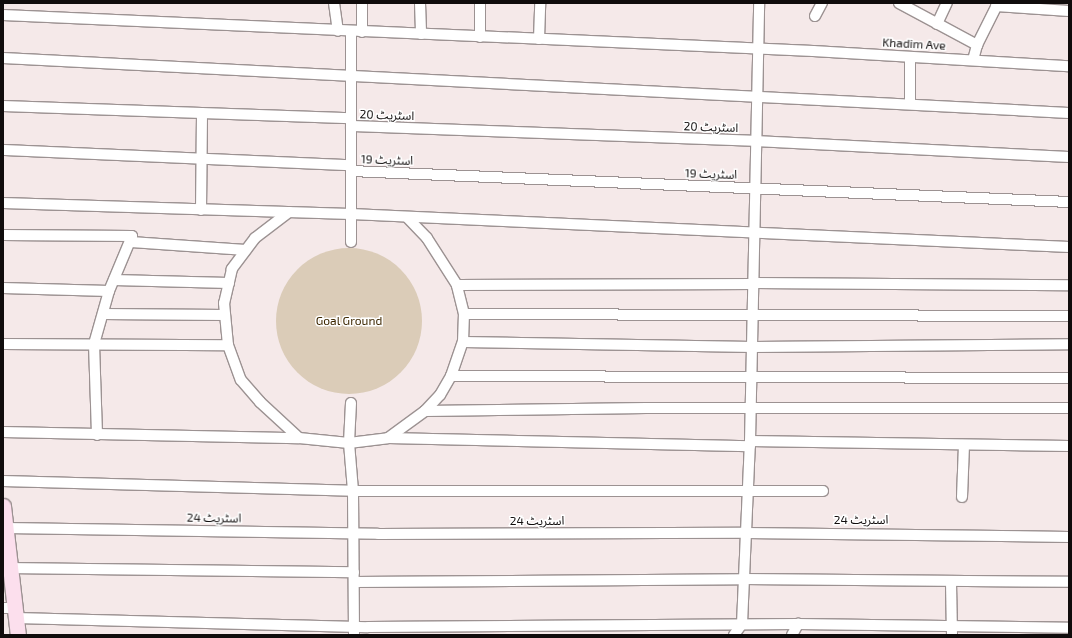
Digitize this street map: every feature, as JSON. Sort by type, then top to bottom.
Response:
[{"type":"main road","points":[[4,517],[11,611],[18,635]]},
{"type":"street","points":[[334,3],[338,31]]},
{"type":"street","points":[[362,3],[362,32]]},
{"type":"street","points":[[420,3],[421,34]]},
{"type":"street","points":[[480,3],[480,37]]},
{"type":"street","points":[[539,39],[540,3]]},
{"type":"street","points":[[734,635],[742,624],[750,444],[750,409],[753,377],[756,233],[755,142],[759,3]]},
{"type":"street","points":[[814,16],[822,3]]},
{"type":"street","points":[[937,24],[947,3]]},
{"type":"street","points":[[902,4],[977,45]]},
{"type":"street","points":[[973,60],[977,45],[997,4],[1069,11]]},
{"type":"street","name":"Khadim Ave","points":[[3,14],[338,31],[757,49],[1069,66]]},
{"type":"street","points":[[351,31],[351,242]]},
{"type":"street","points":[[910,57],[910,104]]},
{"type":"street","points":[[3,58],[1069,112]]},
{"type":"street","name":"اسٹریٹ 20","points":[[3,106],[202,113],[351,122],[1069,157]]},
{"type":"street","points":[[201,210],[202,113]]},
{"type":"street","name":"اسٹریٹ 19","points":[[3,150],[202,158],[351,168],[1069,202]]},
{"type":"street","points":[[3,203],[351,214],[1069,247]]},
{"type":"street","points":[[289,212],[255,238],[232,269],[225,315],[228,345],[241,380],[260,402],[299,438]]},
{"type":"street","points":[[388,438],[425,411],[440,395],[451,376],[463,342],[464,314],[457,285],[427,238],[407,217]]},
{"type":"street","points":[[3,234],[132,236],[131,242],[109,291],[94,344],[97,435]]},
{"type":"street","points":[[131,242],[246,250]]},
{"type":"street","points":[[114,280],[229,283]]},
{"type":"street","points":[[457,285],[755,283],[1069,285]]},
{"type":"street","points":[[3,288],[109,291]]},
{"type":"street","points":[[103,314],[225,315]]},
{"type":"street","points":[[464,314],[1069,316]]},
{"type":"street","points":[[463,342],[753,347],[1069,344]]},
{"type":"street","points":[[3,344],[228,345]]},
{"type":"street","points":[[451,376],[1069,378]]},
{"type":"street","points":[[351,402],[349,443],[353,491],[354,631]]},
{"type":"street","points":[[425,411],[646,408],[1069,408]]},
{"type":"street","points":[[3,432],[299,438],[349,443],[388,438],[750,444],[1069,446]]},
{"type":"street","points":[[962,497],[964,445]]},
{"type":"street","points":[[3,481],[353,491],[823,491]]},
{"type":"street","name":"اسٹریٹ 24","points":[[4,517],[354,533],[746,533],[1069,537]]},
{"type":"street","points":[[7,568],[354,577],[744,579],[951,583],[1069,582]]},
{"type":"street","points":[[951,583],[952,635]]},
{"type":"street","points":[[11,611],[354,631],[742,624],[951,624],[1069,628]]},
{"type":"street","points":[[792,635],[798,624]]},
{"type":"green space","name":"Goal Ground","points":[[342,248],[356,248],[384,256],[396,264],[406,274],[417,293],[421,307],[421,335],[414,356],[406,368],[396,378],[377,389],[356,394],[342,394],[314,386],[302,378],[292,368],[281,349],[276,328],[276,314],[284,286],[292,274],[302,264],[321,253]]}]
